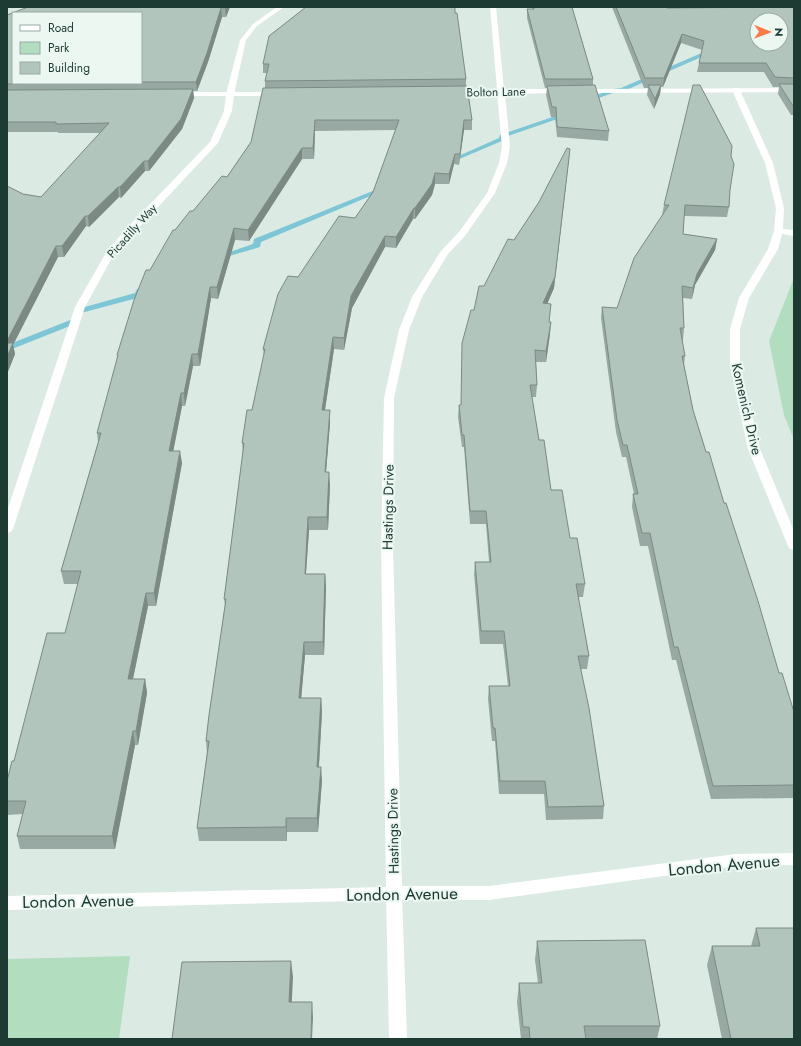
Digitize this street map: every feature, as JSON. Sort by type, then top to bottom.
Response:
[{"type":"street","name":"Picadilly Way","points":[[7,529],[80,307],[110,253],[130,229],[192,168],[214,143],[228,111],[230,94],[243,40],[256,25],[281,7]]},
{"type":"street","name":"Hastings Drive","points":[[398,1039],[387,546],[389,398],[404,330],[417,296],[444,253],[462,234],[491,193],[504,163],[506,147],[492,7]]},
{"type":"street","name":"Komenich Drive","points":[[736,90],[769,163],[780,208],[778,231],[772,249],[744,298],[735,329],[735,366],[754,449],[794,546]]},
{"type":"street","name":"Bolton Lane","points":[[446,92],[794,90]]},
{"type":"street","points":[[168,94],[284,94]]},
{"type":"street","points":[[778,231],[794,233]]},
{"type":"street","name":"London Avenue","points":[[7,903],[394,893],[489,893],[736,860],[794,859]]},
{"type":"green space","points":[[794,278],[794,440],[784,415],[769,341]]},
{"type":"green space","points":[[130,956],[119,1039],[7,1039],[7,959]]},
{"type":"building","points":[[28,7],[226,7],[221,8],[196,82],[142,82],[142,12],[15,12]]},
{"type":"building","points":[[306,7],[455,7],[466,79],[265,81],[269,64],[263,64],[269,36]]},
{"type":"building","points":[[534,7],[572,7],[593,79],[545,79],[527,9],[534,9]]},
{"type":"building","points":[[616,7],[794,7],[794,78],[775,77],[766,63],[699,63],[704,41],[682,34],[664,78],[645,78]]},
{"type":"building","points":[[12,13],[12,84],[7,84],[7,15]]},
{"type":"building","points":[[779,84],[794,84],[794,106],[793,106]]},
{"type":"building","points":[[595,85],[609,131],[557,127],[556,107],[552,107],[547,86]]},
{"type":"building","points":[[648,85],[661,85],[655,99]]},
{"type":"building","points":[[693,85],[700,85],[732,146],[731,156],[734,164],[729,207],[685,205],[683,234],[717,239],[697,274],[693,288],[682,286],[684,328],[680,328],[685,356],[682,356],[693,410],[706,452],[709,452],[724,503],[726,503],[758,601],[779,673],[782,673],[794,712],[794,785],[713,786],[678,647],[674,647],[650,533],[642,533],[633,494],[638,494],[627,445],[623,445],[617,420],[602,307],[617,308],[634,258],[669,205],[664,205]]},
{"type":"building","points":[[467,86],[472,120],[464,120],[460,154],[455,154],[449,174],[435,173],[432,184],[414,208],[396,237],[385,236],[351,296],[344,338],[333,337],[322,410],[330,410],[325,472],[329,472],[327,517],[308,517],[305,574],[325,574],[323,642],[304,642],[299,698],[321,698],[317,767],[321,767],[317,818],[286,818],[286,827],[197,828],[209,741],[206,741],[209,715],[226,599],[224,599],[247,410],[252,410],[265,349],[263,349],[278,294],[288,276],[298,277],[339,216],[355,218],[373,192],[399,120],[315,120],[313,148],[302,148],[248,230],[234,228],[217,287],[210,287],[198,354],[192,354],[184,393],[181,393],[169,451],[180,451],[154,593],[146,593],[128,679],[145,679],[136,731],[133,731],[112,836],[17,836],[26,801],[7,801],[7,781],[12,761],[14,761],[47,633],[65,633],[81,571],[61,571],[101,433],[97,433],[117,355],[134,300],[146,270],[150,270],[173,230],[175,230],[190,211],[193,211],[222,176],[227,177],[251,142],[263,88]]},
{"type":"building","points":[[193,89],[181,119],[148,161],[144,161],[120,187],[118,187],[88,216],[85,216],[62,246],[56,246],[7,341],[7,186],[23,194],[41,197],[109,123],[56,124],[56,122],[7,122],[7,90]]},
{"type":"building","points":[[567,148],[570,149],[555,277],[543,303],[551,304],[549,322],[551,322],[546,351],[535,350],[537,385],[530,385],[539,440],[544,440],[551,490],[562,490],[570,538],[577,538],[585,584],[576,584],[589,656],[578,656],[589,708],[604,806],[548,807],[545,781],[500,781],[489,686],[510,686],[504,631],[481,631],[475,562],[491,562],[486,511],[470,511],[464,435],[462,435],[459,405],[461,405],[462,343],[471,310],[474,310],[479,286],[484,286],[508,239],[514,240],[539,202]]},
{"type":"building","points":[[7,343],[13,343],[7,357]]},
{"type":"building","points":[[756,928],[794,928],[794,1039],[731,1039],[712,946],[760,946]]},
{"type":"building","points":[[645,940],[660,1026],[584,1026],[586,1039],[530,1039],[529,1027],[523,1027],[519,983],[542,983],[537,941]]},
{"type":"building","points":[[291,961],[289,1002],[312,1002],[311,1039],[172,1039],[182,962]]},
{"type":"waterway","points":[[587,100],[615,90],[622,90],[713,50]]},
{"type":"waterway","points":[[448,162],[502,139],[502,136],[567,114]]},
{"type":"waterway","points":[[219,257],[257,245],[257,241],[385,188]]},
{"type":"waterway","points":[[7,348],[77,320],[77,312],[138,295],[140,291],[144,289]]}]
